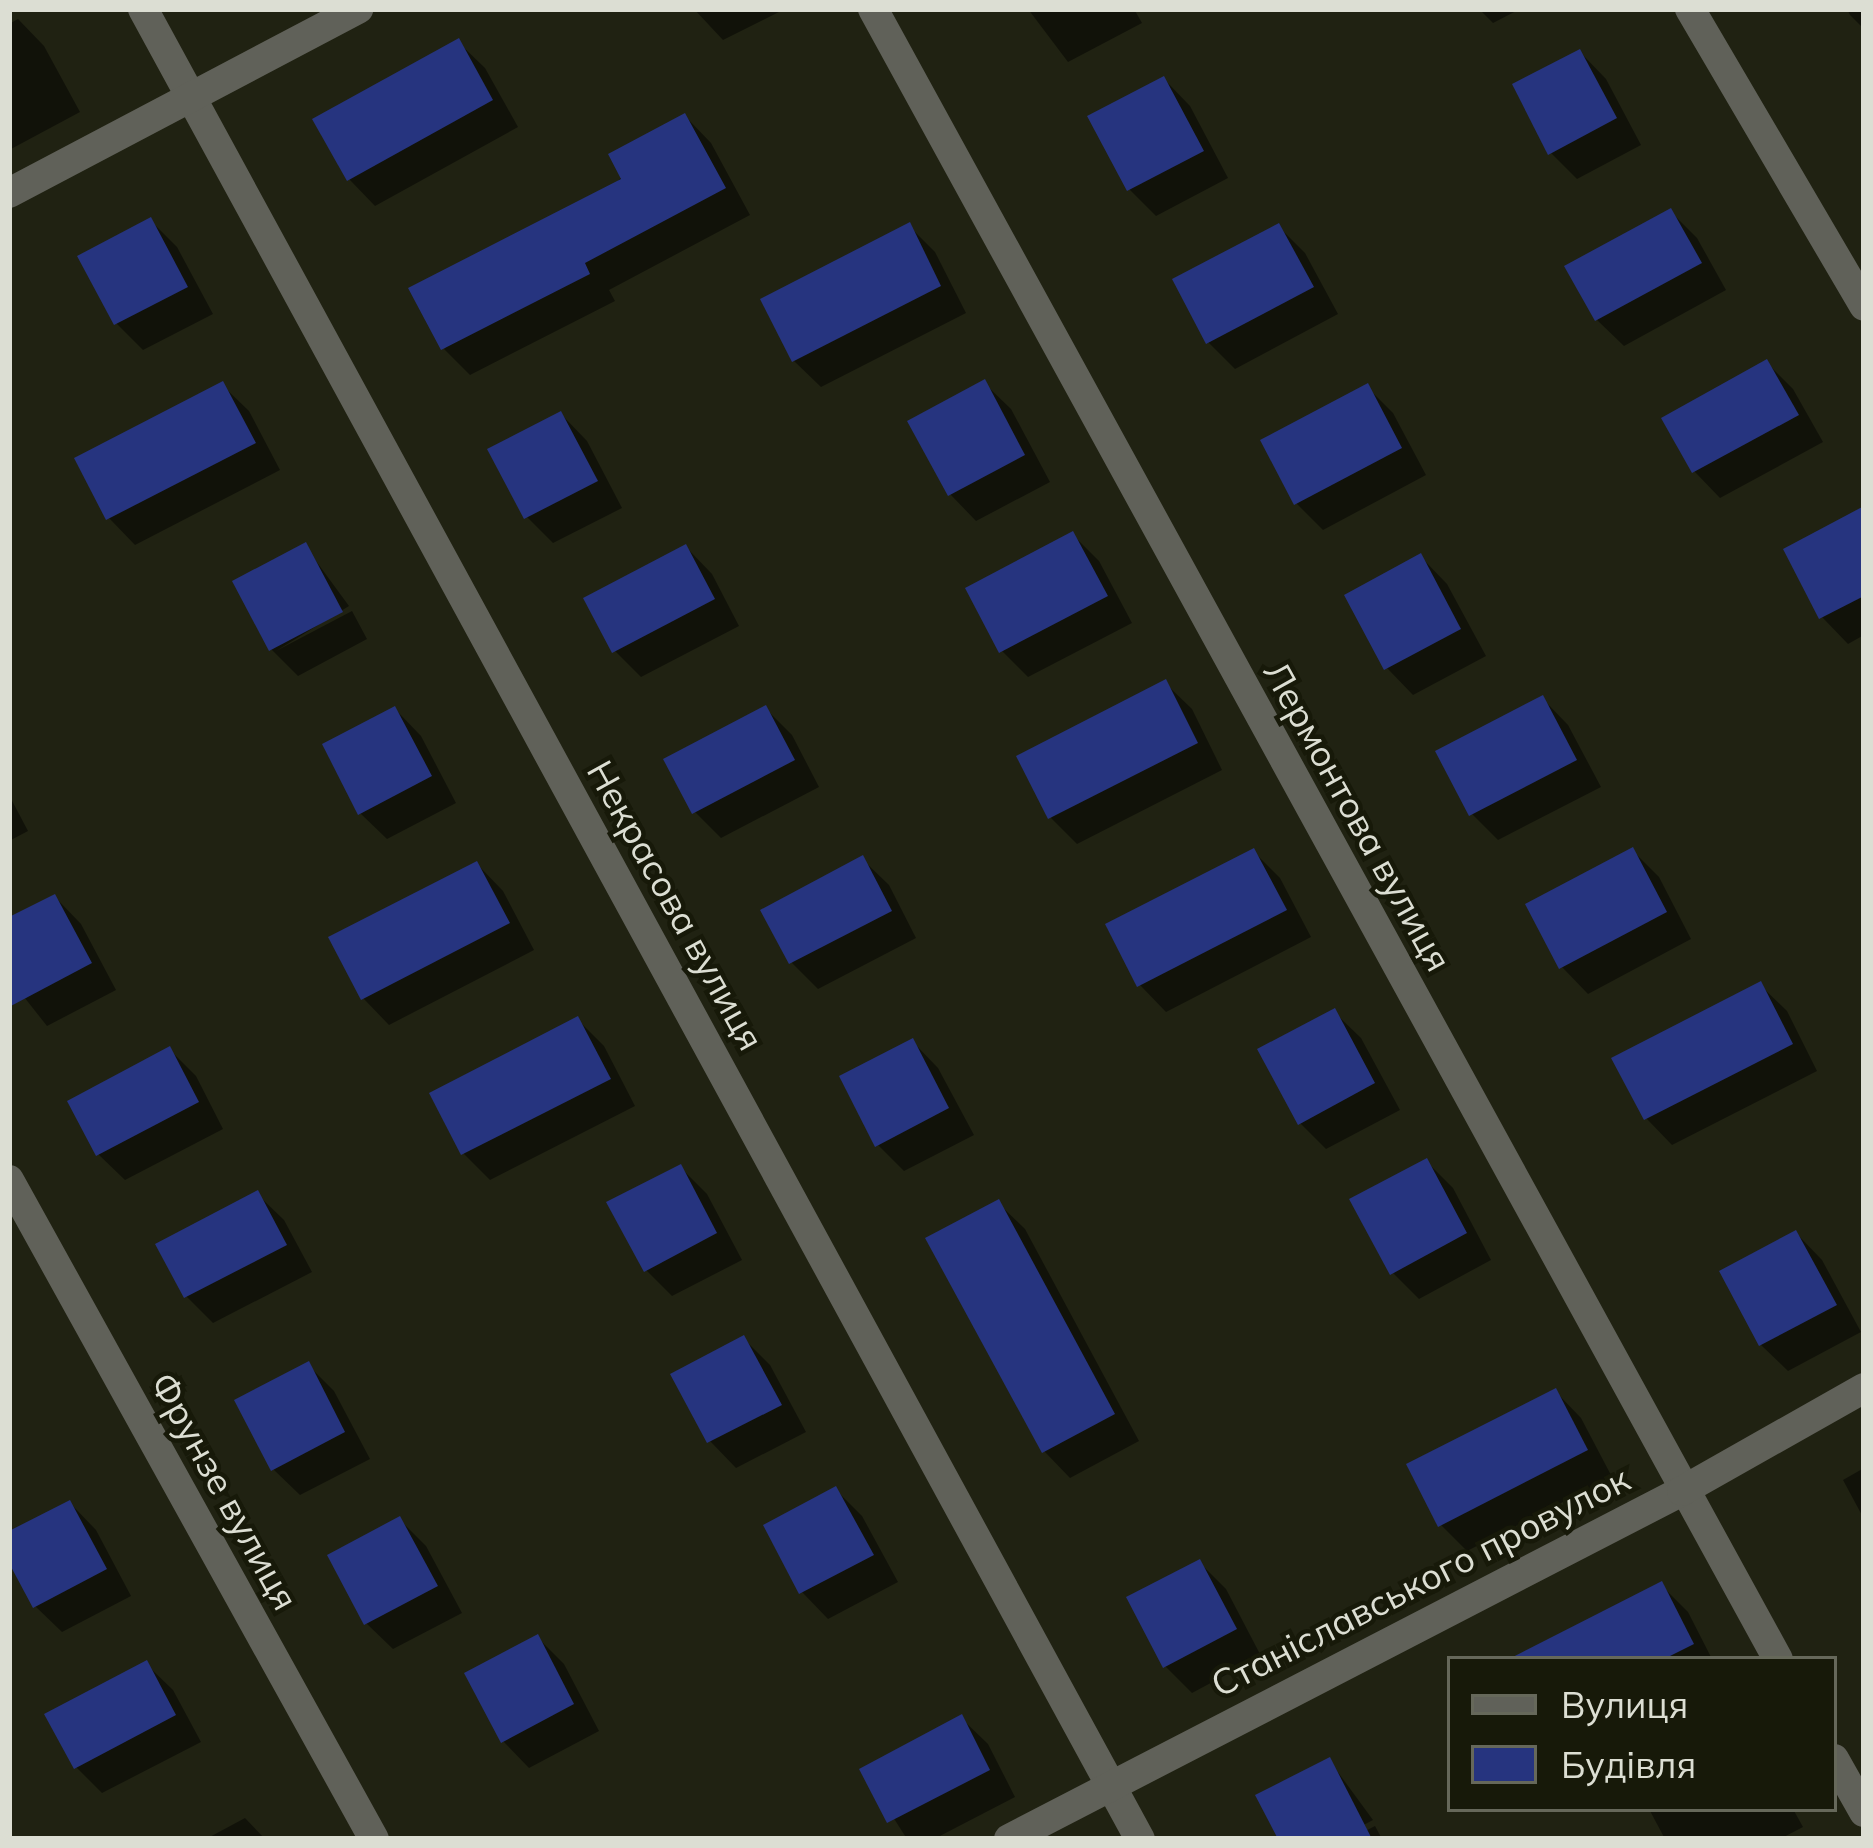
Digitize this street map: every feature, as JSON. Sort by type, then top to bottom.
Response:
[{"type":"street","name":"Некрасова вулиця","points":[[143,9],[1140,1839]]},
{"type":"street","points":[[9,193],[358,9]]},
{"type":"street","name":"Лермонтова вулиця","points":[[873,9],[1776,1656]]},
{"type":"street","points":[[1690,9],[1864,307]]},
{"type":"street","name":"Фрунзе вулиця","points":[[9,1180],[374,1839]]},
{"type":"street","name":"Станіславського провулок","points":[[1009,1839],[1109,1783],[1682,1491],[1864,1388]]},
{"type":"street","points":[[1837,1764],[1864,1812]]},
{"type":"building","points":[[459,38],[493,100],[347,181],[312,119]]},
{"type":"building","points":[[1580,49],[1617,118],[1548,155],[1512,84]]},
{"type":"building","points":[[1164,76],[1204,151],[1127,191],[1087,116]]},
{"type":"building","points":[[685,113],[726,188],[585,263],[590,274],[441,350],[408,288],[621,179],[608,154]]},
{"type":"building","points":[[1671,208],[1702,263],[1595,321],[1564,266]]},
{"type":"building","points":[[151,217],[188,287],[114,325],[77,256]]},
{"type":"building","points":[[910,222],[941,286],[792,362],[760,299]]},
{"type":"building","points":[[1279,223],[1314,287],[1206,344],[1172,279]]},
{"type":"building","points":[[1767,359],[1799,415],[1692,473],[1661,418]]},
{"type":"building","points":[[985,379],[1025,455],[948,496],[907,421]]},
{"type":"building","points":[[223,381],[256,443],[106,520],[74,458]]},
{"type":"building","points":[[1368,383],[1402,448],[1294,505],[1260,440]]},
{"type":"building","points":[[561,411],[598,481],[524,519],[487,449]]},
{"type":"building","points":[[1864,506],[1864,596],[1819,619],[1783,549]]},
{"type":"building","points":[[1073,531],[1108,596],[999,653],[965,588]]},
{"type":"building","points":[[306,542],[343,612],[269,651],[232,581]]},
{"type":"building","points":[[686,544],[715,599],[612,653],[583,598]]},
{"type":"building","points":[[1421,553],[1461,629],[1384,670],[1344,595]]},
{"type":"building","points":[[1166,679],[1198,743],[1048,819],[1016,756]]},
{"type":"building","points":[[1543,695],[1577,760],[1469,816],[1435,751]]},
{"type":"building","points":[[766,705],[795,760],[692,814],[663,759]]},
{"type":"building","points":[[395,706],[432,776],[358,815],[322,744]]},
{"type":"building","points":[[1633,847],[1667,912],[1559,969],[1525,904]]},
{"type":"building","points":[[1254,848],[1287,910],[1137,987],[1105,924]]},
{"type":"building","points":[[863,855],[892,911],[789,964],[760,910]]},
{"type":"building","points":[[477,861],[510,923],[361,1000],[328,937]]},
{"type":"building","points":[[55,894],[92,963],[9,1007],[9,917]]},
{"type":"building","points":[[1761,981],[1793,1044],[1644,1120],[1611,1058]]},
{"type":"building","points":[[1335,1008],[1375,1083],[1298,1125],[1257,1049]]},
{"type":"building","points":[[578,1016],[611,1079],[461,1155],[429,1093]]},
{"type":"building","points":[[913,1038],[949,1108],[875,1147],[839,1076]]},
{"type":"building","points":[[170,1046],[199,1102],[96,1156],[67,1101]]},
{"type":"building","points":[[1427,1158],[1467,1233],[1390,1275],[1349,1199]]},
{"type":"building","points":[[681,1164],[717,1233],[644,1272],[606,1202]]},
{"type":"building","points":[[258,1190],[287,1245],[184,1298],[155,1244]]},
{"type":"building","points":[[999,1199],[1115,1414],[1042,1453],[925,1238]]},
{"type":"building","points":[[1796,1230],[1837,1305],[1759,1346],[1719,1271]]},
{"type":"building","points":[[744,1335],[782,1405],[707,1443],[670,1374]]},
{"type":"building","points":[[309,1361],[345,1432],[271,1471],[234,1400]]},
{"type":"building","points":[[1556,1388],[1588,1450],[1438,1527],[1406,1464]]},
{"type":"building","points":[[836,1486],[874,1555],[799,1594],[763,1525]]},
{"type":"building","points":[[70,1500],[107,1569],[33,1608],[9,1563],[9,1531]]},
{"type":"building","points":[[400,1516],[438,1586],[364,1625],[327,1555]]},
{"type":"building","points":[[1200,1559],[1237,1629],[1163,1668],[1126,1597]]},
{"type":"building","points":[[1662,1581],[1694,1644],[1670,1656],[1515,1656]]},
{"type":"building","points":[[538,1634],[574,1704],[501,1743],[464,1673]]},
{"type":"building","points":[[147,1660],[176,1715],[74,1769],[44,1714]]},
{"type":"building","points":[[962,1714],[990,1770],[887,1823],[859,1769]]},
{"type":"building","points":[[1330,1757],[1372,1839],[1278,1839],[1255,1795]]}]
